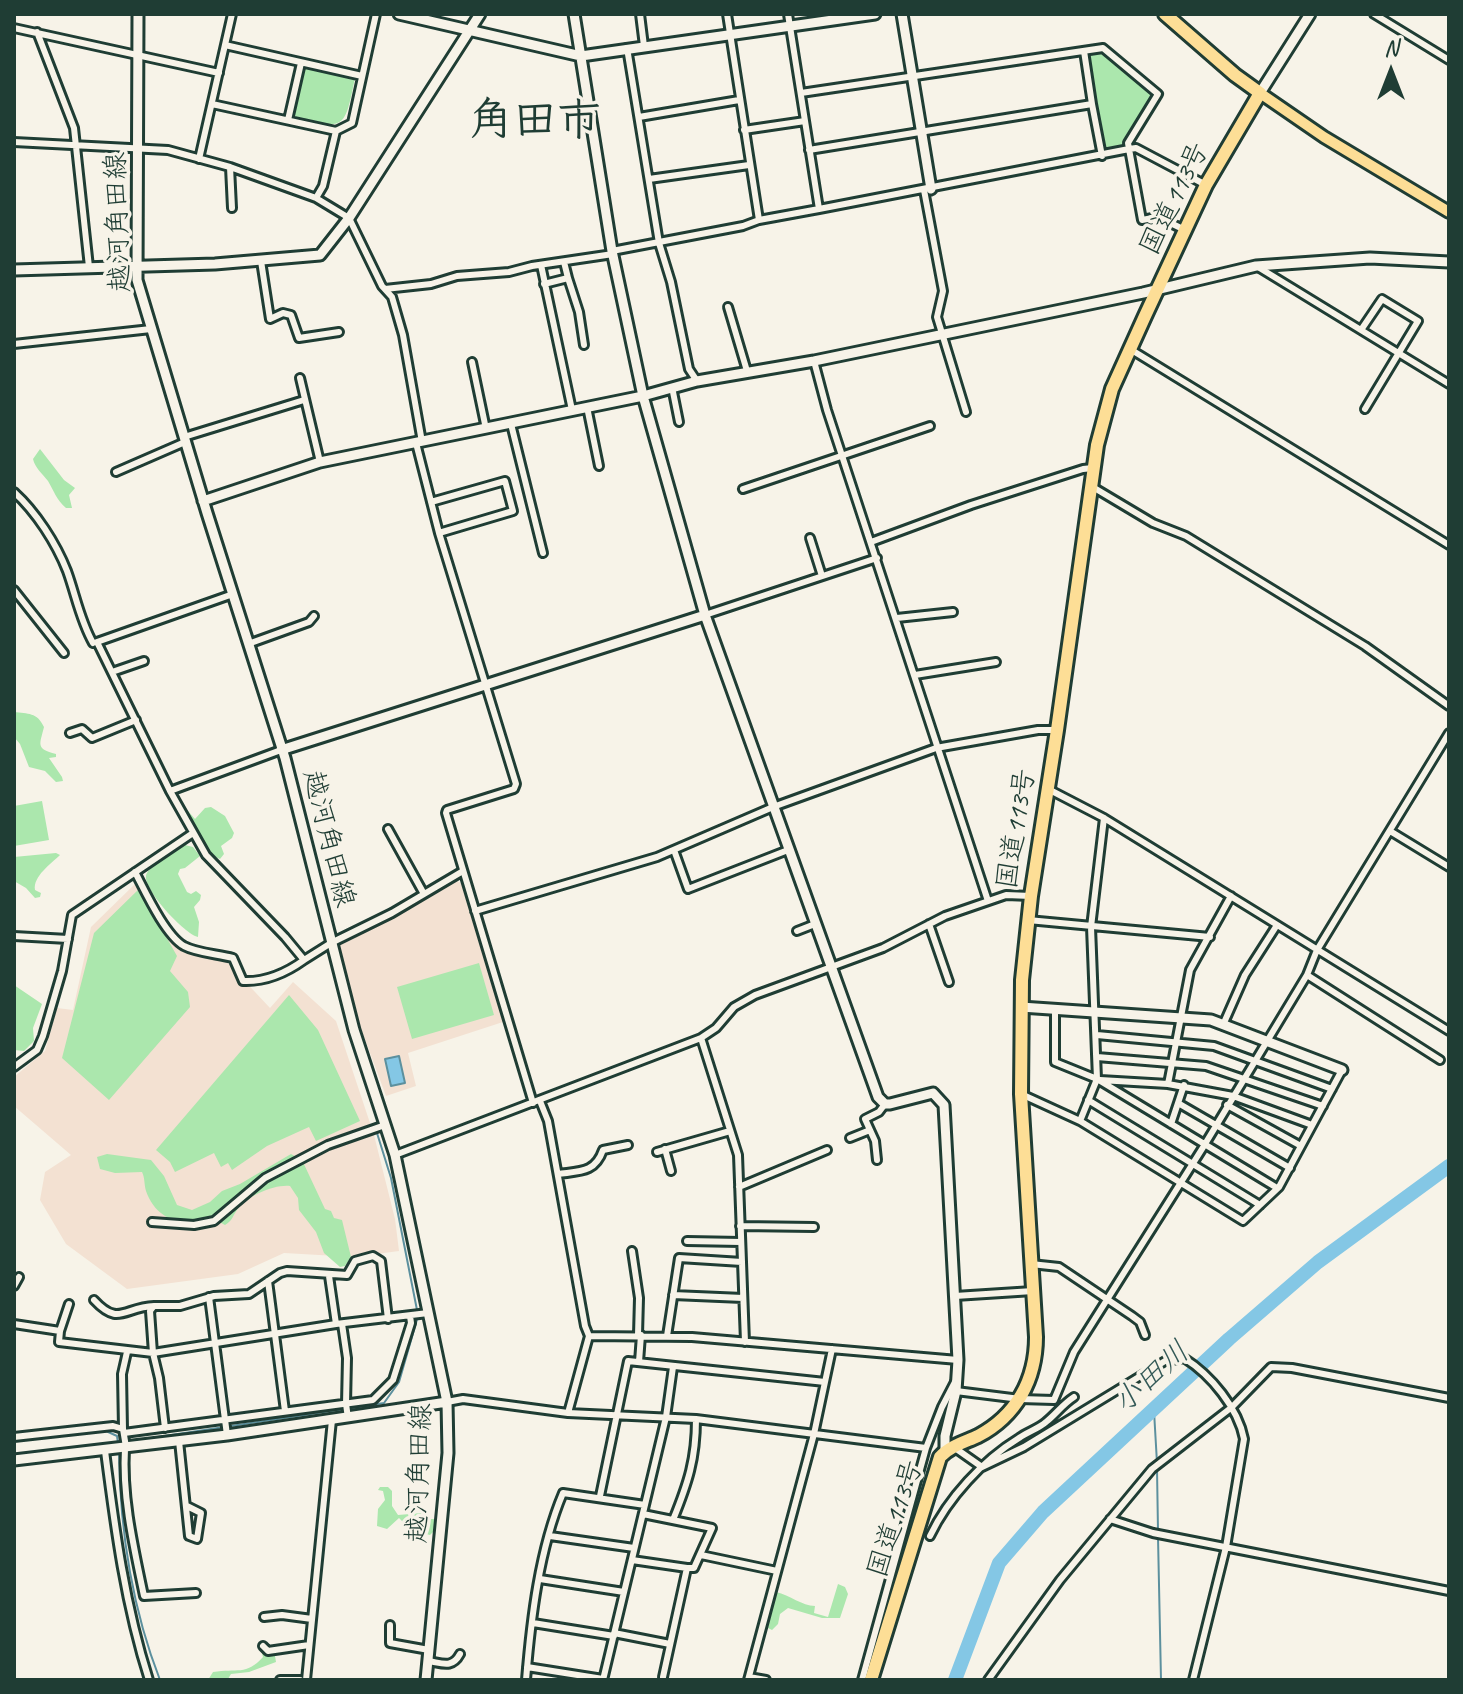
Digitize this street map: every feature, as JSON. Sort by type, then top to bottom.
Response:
[{"type":"highway","points":[[1165,14],[1260,93]]},
{"type":"highway","name":"国道113号","points":[[871,1680],[936,1464],[949,1449],[996,1425],[1020,1399],[1031,1375],[1035,1356],[1021,1094],[1021,1007],[1031,896],[1093,468],[1107,407],[1130,349],[1206,185],[1260,93]]},
{"type":"main road","points":[[1260,93],[1324,137],[1449,212]]},
{"type":"street","name":"越河角田線","points":[[138,14],[137,280],[247,644],[285,758],[354,1030],[395,1155],[447,1402],[448,1453],[426,1680]]},
{"type":"street","points":[[199,159],[232,14]]},
{"type":"street","points":[[212,104],[336,131],[352,123],[376,14]]},
{"type":"street","points":[[399,14],[581,56],[875,14]]},
{"type":"street","points":[[14,270],[261,261],[320,255],[349,218],[480,14]]},
{"type":"street","points":[[574,14],[612,253],[643,396],[705,615],[878,1097],[885,1104]]},
{"type":"street","points":[[640,14],[644,46]]},
{"type":"street","points":[[727,14],[759,220]]},
{"type":"street","points":[[788,14],[819,209]]},
{"type":"street","points":[[902,14],[943,291],[937,317],[966,412]]},
{"type":"street","points":[[1260,93],[1310,14]]},
{"type":"street","points":[[1374,14],[1449,60]]},
{"type":"street","points":[[14,28],[219,73]]},
{"type":"street","points":[[37,32],[74,128],[89,267]]},
{"type":"street","points":[[225,45],[362,76]]},
{"type":"street","points":[[627,48],[659,243],[671,282],[689,369],[697,381]]},
{"type":"street","points":[[801,93],[1103,48],[1158,94],[1128,143],[1142,220],[1158,217],[1185,230]]},
{"type":"street","points":[[1084,51],[1102,156]]},
{"type":"street","points":[[288,120],[301,63]]},
{"type":"street","points":[[639,117],[739,100]]},
{"type":"street","points":[[809,150],[1092,104]]},
{"type":"street","points":[[744,130],[805,121]]},
{"type":"street","points":[[316,198],[323,186],[336,131]]},
{"type":"street","points":[[14,142],[168,150],[230,167],[316,198],[349,218],[392,297],[403,335],[431,502],[516,784],[514,789],[447,810],[475,911],[536,1102],[548,1121],[589,1336],[568,1413]]},
{"type":"street","points":[[385,289],[423,286],[457,276],[509,272],[612,253],[759,220],[1136,148],[1206,185]]},
{"type":"street","points":[[649,179],[749,165]]},
{"type":"street","points":[[230,167],[232,208]]},
{"type":"street","points":[[203,501],[320,462],[643,396],[697,381],[814,361],[1158,290],[1256,266],[1370,258],[1449,262]]},
{"type":"street","points":[[261,261],[270,319],[283,313],[291,315],[299,338],[339,332]]},
{"type":"street","points":[[564,262],[579,312],[584,345]]},
{"type":"street","points":[[541,265],[572,410]]},
{"type":"street","points":[[1256,266],[1449,384]]},
{"type":"street","points":[[544,284],[568,278]]},
{"type":"street","points":[[1361,330],[1382,299],[1418,321],[1365,409]]},
{"type":"street","points":[[728,307],[747,371]]},
{"type":"street","points":[[14,344],[151,329]]},
{"type":"street","points":[[1130,349],[1449,545]]},
{"type":"street","points":[[814,361],[936,748],[988,901]]},
{"type":"street","points":[[472,362],[487,429]]},
{"type":"street","points":[[300,378],[320,462]]},
{"type":"street","points":[[672,387],[679,422]]},
{"type":"street","points":[[116,472],[184,440],[304,400]]},
{"type":"street","points":[[587,407],[599,466]]},
{"type":"street","points":[[511,424],[543,553]]},
{"type":"street","points":[[743,489],[930,426]]},
{"type":"street","points":[[871,542],[971,505],[1093,468]]},
{"type":"street","points":[[431,502],[505,481],[513,511],[439,533]]},
{"type":"street","points":[[1091,486],[1153,523],[1186,536],[1365,646],[1449,706]]},
{"type":"street","points":[[14,492],[37,518],[63,563],[79,617],[93,643]]},
{"type":"street","points":[[810,538],[822,576]]},
{"type":"street","points":[[170,791],[281,750],[877,558]]},
{"type":"street","points":[[14,590],[64,653]]},
{"type":"street","points":[[233,594],[97,642],[170,791],[206,855],[304,960]]},
{"type":"street","points":[[897,618],[953,612]]},
{"type":"street","points":[[247,644],[309,622],[314,616]]},
{"type":"street","points":[[112,672],[144,661]]},
{"type":"street","points":[[915,675],[996,662]]},
{"type":"street","points":[[70,733],[82,729],[92,738],[136,720]]},
{"type":"street","points":[[475,911],[674,850],[773,807],[936,748],[1038,730],[1057,730]]},
{"type":"street","points":[[956,1391],[1054,1400],[1074,1352],[1205,1145],[1307,975],[1317,950],[1449,733]]},
{"type":"street","points":[[1048,789],[1104,818],[1449,1031]]},
{"type":"street","points":[[1080,1121],[1097,1079],[1091,927],[1104,818]]},
{"type":"street","points":[[388,829],[424,894]]},
{"type":"street","points":[[1390,831],[1449,867]]},
{"type":"street","points":[[14,1067],[37,1050],[43,1036],[62,971],[72,915],[193,833]]},
{"type":"street","points":[[674,850],[688,889],[788,850]]},
{"type":"street","points":[[135,872],[178,942],[188,948],[233,958],[243,981],[257,981],[288,972],[331,943],[392,913],[463,871]]},
{"type":"street","points":[[395,1155],[701,1038],[716,1028],[741,1002],[883,948],[929,924],[1006,895],[1031,896]]},
{"type":"street","points":[[1168,1084],[1190,970],[1231,896]]},
{"type":"street","points":[[1028,920],[1210,937]]},
{"type":"street","points":[[797,931],[815,924]]},
{"type":"street","points":[[929,924],[949,982]]},
{"type":"street","points":[[1223,1025],[1245,975],[1277,925]]},
{"type":"street","points":[[14,936],[68,939]]},
{"type":"street","points":[[1307,975],[1440,1060]]},
{"type":"street","points":[[1021,1007],[1211,1020],[1342,1070],[1277,1188],[1243,1221],[1080,1121],[1021,1094]]},
{"type":"street","points":[[1055,1008],[1055,1062],[1097,1079],[1277,1188]]},
{"type":"street","points":[[1097,1035],[1214,1046],[1332,1089]]},
{"type":"street","points":[[701,1038],[738,1155],[745,1342]]},
{"type":"street","points":[[1097,1057],[1206,1066],[1323,1106]]},
{"type":"street","points":[[1097,1079],[1184,1085],[1233,1096],[1312,1125]]},
{"type":"street","points":[[1171,1124],[1184,1085]]},
{"type":"street","points":[[877,1160],[875,1141],[865,1119],[879,1112],[885,1104],[933,1093],[944,1105],[958,1360],[956,1391],[945,1436],[949,1449],[982,1467]]},
{"type":"street","points":[[1088,1100],[1260,1205]]},
{"type":"street","points":[[1178,1103],[1290,1168]]},
{"type":"street","points":[[1227,1105],[1301,1146]]},
{"type":"street","points":[[152,1222],[194,1225],[214,1221],[265,1178],[328,1145],[385,1125]]},
{"type":"street","points":[[850,1138],[870,1130]]},
{"type":"street","points":[[671,1171],[661,1150],[730,1131]]},
{"type":"street","points":[[558,1174],[593,1167],[599,1162],[603,1150],[628,1145]]},
{"type":"street","points":[[739,1187],[827,1150]]},
{"type":"street","points":[[740,1226],[814,1227]]},
{"type":"street","points":[[687,1241],[741,1242]]},
{"type":"street","points":[[632,1251],[639,1298],[639,1362]]},
{"type":"street","points":[[94,1300],[109,1314],[116,1316],[154,1306],[191,1304],[209,1297],[249,1294],[287,1271],[329,1276],[348,1274],[355,1261],[373,1256],[380,1259],[388,1319]]},
{"type":"street","points":[[667,1336],[679,1258],[742,1262]]},
{"type":"street","points":[[1031,1264],[1059,1267],[1140,1322],[1145,1335]]},
{"type":"street","points":[[329,1276],[347,1358],[348,1418]]},
{"type":"street","points":[[14,1286],[19,1277]]},
{"type":"street","points":[[268,1281],[285,1411]]},
{"type":"street","points":[[955,1296],[1033,1291]]},
{"type":"street","points":[[673,1295],[743,1298]]},
{"type":"street","points":[[209,1297],[227,1435]]},
{"type":"street","points":[[69,1304],[59,1342],[153,1353],[428,1313]]},
{"type":"street","points":[[154,1306],[150,1311],[153,1353],[165,1428]]},
{"type":"street","points":[[14,1437],[113,1426],[123,1431],[165,1428],[373,1400],[393,1380],[411,1323],[410,1316]]},
{"type":"street","points":[[14,1324],[60,1331]]},
{"type":"street","points":[[589,1336],[667,1336],[958,1360]]},
{"type":"street","points":[[766,1680],[748,1678],[814,1434],[832,1349]]},
{"type":"street","points":[[127,1352],[122,1374],[124,1466],[131,1536],[144,1596],[196,1593]]},
{"type":"street","points":[[982,1467],[1008,1456],[1173,1358],[1184,1358],[1195,1365],[1232,1407],[1241,1424],[1244,1439],[1226,1547],[1193,1680]]},
{"type":"street","points":[[600,1496],[628,1361],[825,1382]]},
{"type":"street","points":[[988,1680],[1060,1580],[1152,1469],[1232,1407],[1265,1371],[1278,1366],[1449,1398]]},
{"type":"street","points":[[527,1667],[603,1679],[666,1417],[673,1367]]},
{"type":"street","points":[[862,1680],[926,1448],[957,1379]]},
{"type":"street","points":[[930,1536],[938,1520],[982,1467],[1017,1438],[1047,1421],[1058,1408],[1074,1397]]},
{"type":"street","points":[[14,1460],[126,1449],[463,1399],[568,1413],[696,1419],[926,1448]]},
{"type":"street","points":[[673,1520],[692,1472],[696,1419]]},
{"type":"street","points":[[280,1680],[303,1680],[332,1420]]},
{"type":"street","points":[[179,1441],[189,1536],[197,1539],[201,1513],[187,1506]]},
{"type":"street","points":[[105,1451],[133,1629],[149,1680]]},
{"type":"street","points":[[526,1680],[540,1579],[554,1514],[563,1493],[645,1505]]},
{"type":"street","points":[[632,1560],[694,1568],[712,1528],[643,1514]]},
{"type":"street","points":[[1110,1519],[1153,1533],[1449,1591]]},
{"type":"street","points":[[550,1536],[634,1548]]},
{"type":"street","points":[[701,1555],[777,1571]]},
{"type":"street","points":[[663,1677],[687,1568]]},
{"type":"street","points":[[540,1579],[624,1592]]},
{"type":"street","points":[[264,1617],[282,1615],[312,1619]]},
{"type":"street","points":[[533,1623],[670,1644]]},
{"type":"street","points":[[390,1625],[390,1643],[446,1665],[453,1664],[460,1654]]},
{"type":"street","points":[[263,1646],[268,1651],[309,1645]]},
{"type":"shaded area","points":[[455,880],[463,884],[503,1022],[408,1053],[416,1086],[386,1096],[360,1026],[338,945]]},
{"type":"shaded area","points":[[136,883],[177,945],[226,961],[270,1008],[293,982],[336,1021],[374,1135],[395,1219],[399,1251],[354,1257],[284,1253],[238,1274],[127,1289],[66,1244],[40,1200],[45,1172],[71,1155],[14,1106],[14,1077],[45,1051],[57,1008],[73,1010],[91,927]]},
{"type":"green space","points":[[1102,52],[1152,95],[1123,146],[1105,148],[1088,54]]},
{"type":"green space","points":[[303,66],[355,78],[348,109],[339,122],[322,124],[291,117]]},
{"type":"green space","points":[[40,449],[64,480],[75,488],[69,495],[72,508],[63,505],[35,465],[33,459]]},
{"type":"green space","points":[[14,712],[32,715],[41,722],[44,727],[42,748],[56,754],[56,757],[49,758],[63,781],[56,782],[45,771],[29,767],[14,737]]},
{"type":"green space","points":[[42,801],[49,840],[14,846],[14,806]]},
{"type":"green space","points":[[211,807],[225,816],[234,833],[221,846],[224,854],[220,859],[213,856],[184,814],[188,811],[195,819],[205,808]]},
{"type":"green space","points":[[185,845],[193,847],[200,856],[180,869],[178,874],[187,892],[191,894],[196,891],[201,895],[194,907],[199,922],[198,937],[166,911],[151,891],[146,876],[156,863]]},
{"type":"green space","points":[[60,855],[43,871],[35,885],[35,890],[41,893],[40,897],[35,898],[14,881],[14,857]]},
{"type":"green space","points":[[139,889],[177,956],[170,971],[188,992],[190,1007],[109,1100],[62,1058],[94,933]]},
{"type":"green space","points":[[479,963],[494,1015],[412,1039],[397,987]]},
{"type":"green space","points":[[14,985],[42,1004],[33,1028],[34,1041],[24,1051],[14,1050]]},
{"type":"green space","points":[[289,995],[318,1030],[360,1121],[316,1141],[309,1127],[267,1146],[232,1170],[228,1163],[221,1167],[214,1153],[175,1172],[170,1162],[156,1150]]},
{"type":"green space","points":[[107,1154],[151,1160],[164,1176],[177,1205],[192,1210],[291,1154],[302,1160],[325,1209],[331,1211],[334,1218],[342,1220],[351,1257],[345,1266],[340,1267],[324,1253],[316,1232],[299,1210],[298,1198],[290,1186],[277,1187],[254,1196],[241,1205],[225,1225],[210,1217],[181,1222],[157,1209],[146,1191],[142,1172],[115,1173],[100,1169],[97,1157]]},
{"type":"green space","points":[[388,1487],[392,1491],[392,1506],[398,1515],[422,1513],[427,1519],[434,1519],[434,1531],[430,1535],[411,1530],[399,1518],[387,1529],[377,1526],[378,1509],[385,1500],[383,1491],[378,1490]]},
{"type":"green space","points":[[838,1584],[845,1587],[848,1594],[840,1618],[822,1618],[788,1608],[780,1614],[778,1624],[772,1630],[764,1626],[776,1592],[815,1606],[814,1613],[828,1617]]},
{"type":"green space","points":[[261,1650],[275,1656],[276,1662],[249,1672],[231,1674],[228,1679],[208,1680],[213,1672],[251,1667],[263,1657]]},
{"type":"water","points":[[399,1056],[405,1083],[391,1086],[385,1059]]},
{"type":"waterway","points":[[377,1133],[391,1178],[417,1310]]},
{"type":"waterway","name":"小田川","points":[[955,1680],[999,1563],[1043,1512],[1229,1339],[1318,1262],[1449,1166]]},
{"type":"waterway","points":[[118,1443],[384,1403],[399,1382],[418,1316]]},
{"type":"waterway","points":[[1154,1411],[1157,1463]]},
{"type":"waterway","points":[[35,1438],[106,1431],[117,1436],[118,1443]]},
{"type":"waterway","points":[[119,1453],[129,1568],[142,1625],[160,1680]]},
{"type":"waterway","points":[[1157,1469],[1158,1531]]},
{"type":"waterway","points":[[1158,1537],[1161,1680]]},
{"type":"district","name":"角田市","points":[[535,122]]}]
